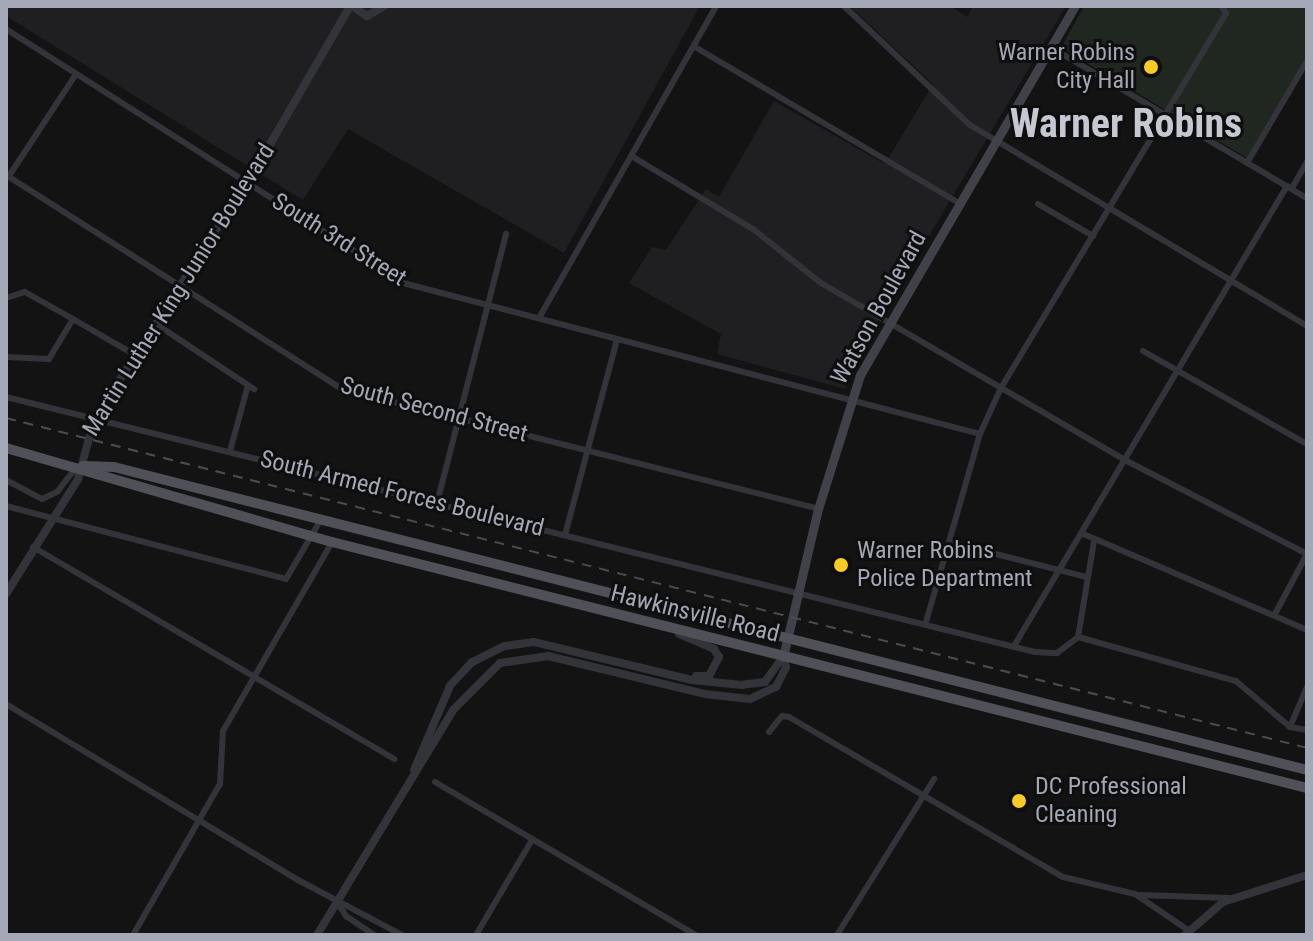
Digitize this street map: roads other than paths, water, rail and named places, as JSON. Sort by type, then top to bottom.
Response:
[{"type":"main road","name":"Watson Boulevard","points":[[783,657],[818,509],[851,398],[891,322],[1075,6]]},
{"type":"main road","name":"Hawkinsville Road","points":[[6,448],[78,466],[109,480],[332,542],[1307,788]]},
{"type":"main road","name":"Hawkinsville Road","points":[[78,466],[114,467],[1307,770]]},
{"type":"street","points":[[351,6],[362,15]]},
{"type":"street","name":"Martin Luther King Junior Boulevard","points":[[6,594],[50,516],[64,505],[78,479],[78,466],[94,420],[246,182],[351,6]]},
{"type":"street","name":"Martin Luther King Junior Boulevard","points":[[339,29],[362,15],[377,14],[384,6]]},
{"type":"street","points":[[539,318],[716,6]]},
{"type":"street","points":[[844,6],[960,118],[1232,284],[1307,326]]},
{"type":"street","points":[[926,622],[952,543],[980,434],[1001,388],[1226,13],[1221,6]]},
{"type":"street","name":"South 3rd Street","points":[[6,29],[407,284],[980,434]]},
{"type":"street","points":[[695,47],[960,204]]},
{"type":"street","points":[[1052,48],[1307,198]]},
{"type":"street","points":[[1247,163],[1307,61]]},
{"type":"street","points":[[7,176],[76,74]]},
{"type":"street","points":[[633,157],[753,229],[821,283],[1125,460],[1307,554],[1275,614]]},
{"type":"street","points":[[1014,646],[1289,187],[1307,162]]},
{"type":"street","name":"South Second Street","points":[[7,176],[342,389],[818,509]]},
{"type":"street","points":[[1038,204],[1093,236]]},
{"type":"street","points":[[437,503],[506,234]]},
{"type":"street","points":[[6,298],[25,292],[135,355]]},
{"type":"street","points":[[6,357],[49,359],[73,319]]},
{"type":"street","points":[[156,324],[251,387],[230,451]]},
{"type":"street","points":[[565,535],[617,340]]},
{"type":"street","points":[[1143,351],[1307,444]]},
{"type":"street","name":"South Armed Forces Boulevard","points":[[6,397],[926,622],[1049,655],[1078,637]]},
{"type":"street","points":[[6,480],[35,498],[50,498],[78,466]]},
{"type":"street","points":[[6,506],[286,579],[320,521]]},
{"type":"street","points":[[1081,533],[1307,630]]},
{"type":"street","points":[[1094,541],[1078,637],[1236,681],[1290,727],[1307,730]]},
{"type":"street","points":[[133,935],[220,784],[223,731],[332,542]]},
{"type":"street","points":[[952,543],[1086,577]]},
{"type":"street","points":[[33,547],[394,759]]},
{"type":"street","points":[[652,624],[709,646],[719,657],[709,676],[671,674]]},
{"type":"street","name":"Watson Boulevard","points":[[317,935],[414,770],[450,686],[472,662],[504,646],[534,642],[671,674],[757,685],[783,657]]},
{"type":"street","name":"Watson Boulevard","points":[[414,770],[428,757],[464,696],[485,674],[516,658],[566,659],[723,698],[750,699],[776,687],[786,667],[783,657]]},
{"type":"street","points":[[1290,727],[1307,687]]},
{"type":"street","points":[[6,704],[337,902],[402,935]]},
{"type":"street","points":[[769,732],[782,716],[789,717],[1074,882],[1135,894],[1232,898],[1307,875]]},
{"type":"street","points":[[837,935],[934,779]]},
{"type":"street","points":[[435,782],[696,935]]},
{"type":"street","points":[[476,935],[532,840]]},
{"type":"street","points":[[1135,894],[1186,933],[1232,898]]},
{"type":"street","points":[[337,902],[346,916],[374,935]]},
{"type":"railway","points":[[6,418],[1307,748]]},
{"type":"place","name":"Warner Robins City Hall","points":[[1151,67]]},
{"type":"place","name":"Warner Robins Police Department","points":[[841,565]]},
{"type":"place","name":"DC Professional Cleaning","points":[[1019,801]]},
{"type":"district","name":"Warner Robins","points":[[1126,124]]}]
